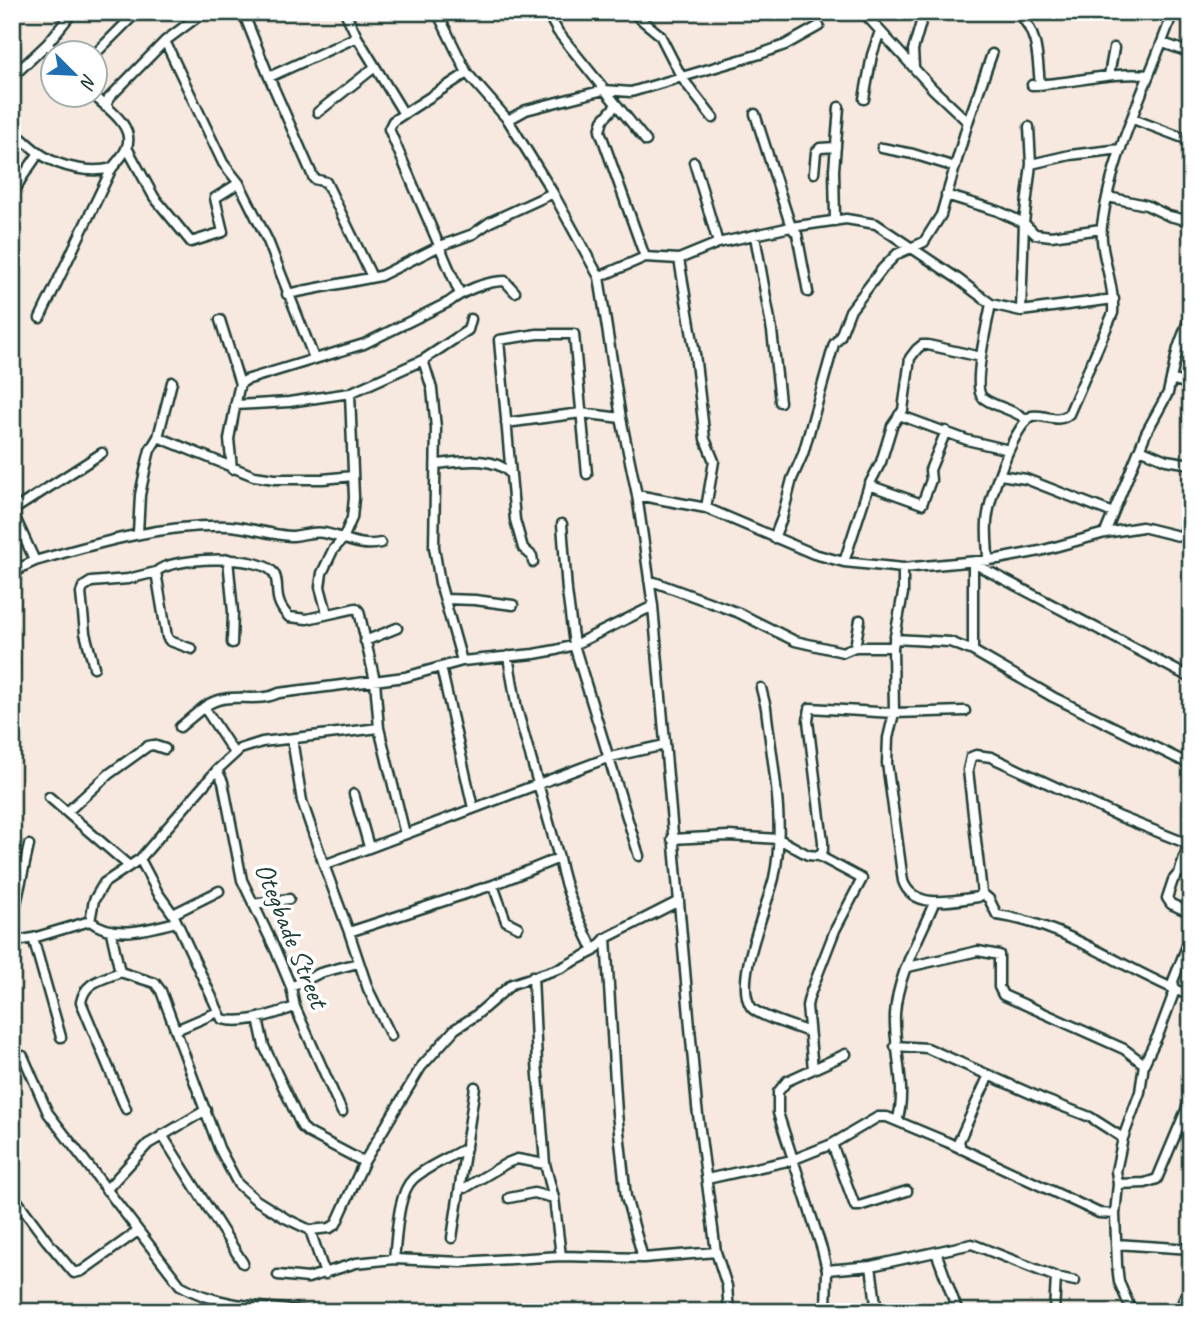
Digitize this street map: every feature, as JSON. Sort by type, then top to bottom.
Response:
[{"type":"street","points":[[52,38],[74,12]]},
{"type":"street","points":[[108,41],[137,12]]},
{"type":"street","points":[[108,101],[165,41],[204,12]]},
{"type":"street","points":[[243,12],[314,178],[326,182],[372,276]]},
{"type":"street","points":[[345,12],[357,37],[404,114]]},
{"type":"street","points":[[437,12],[467,73],[508,120],[553,193],[599,277],[621,418],[637,495],[653,606],[697,1107],[716,1252],[727,1286],[729,1312]]},
{"type":"street","points":[[547,12],[558,32],[646,141]]},
{"type":"street","points":[[632,12],[660,35],[682,78],[713,118]]},
{"type":"street","points":[[863,12],[968,122]]},
{"type":"street","points":[[914,67],[913,50],[924,12]]},
{"type":"street","points":[[1018,12],[1026,21],[1036,42],[1036,85],[1067,83],[1110,75],[1149,75]]},
{"type":"street","points":[[988,561],[987,520],[1009,450],[1027,420],[1038,415],[1051,419],[1064,418],[1069,414],[1113,313],[1114,299],[1104,262],[1101,229],[1121,149],[1173,12]]},
{"type":"street","points":[[508,120],[526,110],[604,90],[631,92],[682,78],[785,45],[819,26]]},
{"type":"street","points":[[864,99],[872,55],[880,31]]},
{"type":"street","points":[[269,77],[357,37]]},
{"type":"street","points":[[165,41],[223,163],[239,183],[268,241],[314,358]]},
{"type":"street","points":[[1163,43],[1191,52]]},
{"type":"street","points":[[1110,75],[1114,48]]},
{"type":"street","points":[[12,78],[38,53]]},
{"type":"street","points":[[774,538],[792,479],[803,454],[834,344],[846,318],[883,268],[897,254],[924,242],[941,215],[968,122],[992,54]]},
{"type":"street","points":[[318,112],[375,67]]},
{"type":"street","points":[[460,294],[390,132],[391,124],[404,114],[467,73]]},
{"type":"street","points":[[616,105],[603,120],[600,131],[645,257]]},
{"type":"street","points":[[835,221],[835,147],[839,107]]},
{"type":"street","points":[[40,318],[112,168],[127,148],[129,139],[126,129],[107,108]]},
{"type":"street","points":[[755,114],[790,227],[797,234],[808,292]]},
{"type":"street","points":[[1133,119],[1191,141]]},
{"type":"street","points":[[1021,311],[1024,223],[1031,164],[1029,127]]},
{"type":"street","points":[[12,130],[39,153],[55,161],[88,170],[112,168]]},
{"type":"street","points":[[814,173],[816,152],[820,148],[835,147]]},
{"type":"street","points":[[127,148],[154,197],[191,242],[223,232],[215,198],[239,183]]},
{"type":"street","points":[[882,148],[955,167]]},
{"type":"street","points":[[1031,164],[1070,155],[1121,149]]},
{"type":"street","points":[[12,197],[39,153]]},
{"type":"street","points":[[694,162],[719,243]]},
{"type":"street","points":[[288,294],[380,276],[440,246],[473,234],[490,222],[553,193]]},
{"type":"street","points":[[946,195],[972,201],[1024,223],[1035,234],[1051,236],[1101,229]]},
{"type":"street","points":[[1108,197],[1146,205],[1169,216],[1186,220]]},
{"type":"street","points":[[599,277],[645,257],[678,260],[719,243],[790,227],[846,219],[876,224],[991,304],[1021,311],[1114,299]]},
{"type":"street","points":[[755,236],[772,331],[780,402]]},
{"type":"street","points":[[678,260],[695,354],[705,439],[714,461],[705,508]]},
{"type":"street","points":[[240,384],[255,376],[364,344],[460,294],[501,281],[515,292]]},
{"type":"street","points":[[991,304],[981,357],[981,396],[1016,411],[1027,420]]},
{"type":"street","points":[[1105,533],[1152,419],[1168,393],[1178,348],[1191,313]]},
{"type":"street","points":[[235,405],[289,402],[350,393],[423,360],[468,330],[471,318]]},
{"type":"street","points":[[220,320],[240,384],[229,439],[232,469]]},
{"type":"street","points":[[533,562],[532,556],[523,548],[515,520],[499,340],[537,334],[574,334],[587,474]]},
{"type":"street","points":[[844,562],[869,485],[881,462],[892,426],[905,401],[910,358],[922,345],[981,357]]},
{"type":"street","points":[[423,360],[432,389],[436,464],[434,547],[462,661]]},
{"type":"street","points":[[1171,379],[1191,384]]},
{"type":"street","points":[[138,533],[140,495],[150,450],[158,438],[172,382]]},
{"type":"street","points":[[327,613],[320,587],[322,573],[333,550],[343,539],[352,518],[354,476],[350,393]]},
{"type":"street","points":[[506,423],[581,413],[621,418]]},
{"type":"street","points":[[899,415],[967,440],[1009,450]]},
{"type":"street","points":[[869,485],[922,504],[931,481],[930,470],[947,431]]},
{"type":"street","points":[[158,438],[254,476],[323,479],[354,476]]},
{"type":"street","points":[[1140,449],[1166,460],[1191,464]]},
{"type":"street","points":[[35,561],[12,511],[102,453]]},
{"type":"street","points":[[436,464],[491,462],[504,467],[511,474]]},
{"type":"street","points":[[1000,475],[1026,479],[1113,513]]},
{"type":"street","points":[[637,495],[705,508],[814,554],[844,562],[903,568],[988,561],[1040,551],[1105,533],[1142,527],[1187,538],[1191,511]]},
{"type":"street","points":[[562,524],[566,591],[574,645],[639,856]]},
{"type":"street","points":[[12,577],[22,567],[35,561],[138,533],[229,526],[292,536],[312,531],[327,533],[358,544],[371,546],[381,543]]},
{"type":"street","points":[[228,559],[233,612],[232,643]]},
{"type":"street","points":[[94,667],[85,633],[81,589],[91,582],[128,579],[156,572],[166,565],[228,559],[245,561],[272,572],[278,602],[289,617],[307,619],[356,608],[359,611],[375,681],[379,728],[405,834]]},
{"type":"street","points":[[973,563],[973,651]]},
{"type":"street","points":[[973,563],[1191,678]]},
{"type":"street","points":[[903,568],[903,593],[894,643],[894,713],[888,738],[887,763],[903,881],[910,892],[934,903],[983,894],[987,896],[997,915],[1015,916],[1059,933],[1191,996]]},
{"type":"street","points":[[156,572],[169,640],[192,649]]},
{"type":"street","points":[[649,580],[739,613],[795,641],[843,652],[855,647],[894,643],[950,642],[973,651],[1053,697],[1191,765]]},
{"type":"street","points":[[445,599],[513,605]]},
{"type":"street","points":[[180,727],[204,707],[226,697],[271,697],[279,693],[405,677],[462,661],[534,654],[574,645],[653,606]]},
{"type":"street","points":[[855,647],[860,620]]},
{"type":"street","points":[[365,641],[397,628]]},
{"type":"street","points":[[12,652],[14,663]]},
{"type":"street","points":[[508,656],[514,696],[564,883],[594,951]]},
{"type":"street","points":[[441,667],[473,808]]},
{"type":"street","points":[[761,688],[766,708],[779,839],[774,878],[749,959],[747,999],[755,1011],[809,1032]]},
{"type":"street","points":[[204,707],[234,753]]},
{"type":"street","points":[[819,856],[823,850],[823,842],[808,721],[810,708],[894,713],[965,711]]},
{"type":"street","points":[[90,921],[94,900],[104,883],[141,859],[234,753],[254,744],[379,728]]},
{"type":"street","points":[[292,739],[302,801],[358,963],[391,1036]]},
{"type":"street","points":[[324,865],[610,757],[666,745]]},
{"type":"street","points":[[67,812],[109,774],[148,746],[165,749]]},
{"type":"street","points":[[978,897],[982,888],[968,770],[971,757],[976,755],[991,757],[1118,816],[1189,840],[1179,873],[1173,880],[1167,899],[1171,904],[1191,914]]},
{"type":"street","name":"Otegbade Street","points":[[217,770],[223,782],[242,880],[291,987],[295,1007],[342,1112]]},
{"type":"street","points":[[354,794],[369,847]]},
{"type":"street","points":[[49,797],[128,865]]},
{"type":"street","points":[[672,839],[728,836],[779,839],[794,849],[819,856],[862,879],[835,930],[807,1006],[813,1069]]},
{"type":"street","points":[[12,922],[29,845]]},
{"type":"street","points":[[349,932],[493,886],[559,858]]},
{"type":"street","points":[[141,859],[158,894],[174,918],[222,1018],[258,1018],[295,1007]]},
{"type":"street","points":[[493,886],[506,921],[518,927]]},
{"type":"street","points":[[12,942],[90,921],[111,932],[141,931],[174,918],[219,891]]},
{"type":"street","points":[[253,904],[289,899]]},
{"type":"street","points":[[126,1109],[81,1002],[83,992],[89,986],[120,972],[158,986],[219,1148],[238,1184],[256,1200],[310,1230],[330,1228],[336,1224],[364,1162],[421,1067],[455,1029],[475,1016],[512,984],[561,968],[594,951],[606,938],[679,901]]},
{"type":"street","points":[[897,1121],[901,1105],[895,1046],[895,1013],[908,967],[934,903]]},
{"type":"street","points":[[111,932],[120,972]]},
{"type":"street","points":[[1132,1312],[1119,1282],[1115,1214],[1118,1184],[1116,1171],[1123,1138],[1140,1092],[1144,1063],[1159,1034],[1175,990],[1173,981],[1191,936]]},
{"type":"street","points":[[33,938],[61,1037]]},
{"type":"street","points":[[606,938],[617,1113],[626,1197],[643,1258]]},
{"type":"street","points":[[908,967],[978,951],[999,955],[999,987],[1003,995],[1124,1049],[1144,1063]]},
{"type":"street","points":[[291,987],[320,973],[358,963]]},
{"type":"street","points":[[533,976],[545,1164],[554,1198],[561,1256]]},
{"type":"street","points":[[176,1030],[218,1012]]},
{"type":"street","points":[[258,1018],[264,1046],[302,1127],[364,1162]]},
{"type":"street","points":[[895,1046],[927,1048],[1090,1117],[1123,1138]]},
{"type":"street","points":[[826,1312],[827,1270],[778,1112],[777,1096],[787,1081],[846,1054]]},
{"type":"street","points":[[23,1056],[48,1114],[180,1285],[199,1296],[218,1302],[312,1312]]},
{"type":"street","points":[[961,1149],[959,1141],[989,1075]]},
{"type":"street","points":[[452,1238],[475,1087]]},
{"type":"street","points":[[1118,1184],[1145,1183],[1157,1179],[1187,1119],[1191,1098]]},
{"type":"street","points":[[106,1190],[134,1162],[141,1151],[162,1135],[206,1110]]},
{"type":"street","points":[[707,1179],[792,1160],[832,1144],[878,1117],[887,1117],[1100,1213],[1115,1214]]},
{"type":"street","points":[[162,1135],[243,1263]]},
{"type":"street","points":[[832,1144],[855,1206],[907,1191]]},
{"type":"street","points":[[394,1259],[406,1188],[418,1175],[466,1148]]},
{"type":"street","points":[[461,1186],[466,1188],[517,1159],[545,1164]]},
{"type":"street","points":[[509,1198],[534,1193],[554,1198]]},
{"type":"street","points":[[12,1194],[75,1273],[82,1271],[138,1231]]},
{"type":"street","points":[[310,1230],[325,1274]]},
{"type":"street","points":[[827,1270],[871,1266],[972,1244],[1056,1277],[1075,1281]]},
{"type":"street","points":[[1116,1244],[1191,1249]]},
{"type":"street","points":[[278,1275],[303,1278],[325,1274],[356,1263],[394,1259],[461,1262],[561,1256],[643,1258],[716,1252]]},
{"type":"street","points":[[936,1252],[958,1312]]},
{"type":"street","points":[[871,1266],[877,1312]]},
{"type":"street","points":[[1054,1312],[1056,1277]]},
{"type":"street","points":[[1182,1312],[1181,1305],[1191,1287]]},
{"type":"street","points":[[216,1312],[218,1302]]}]
